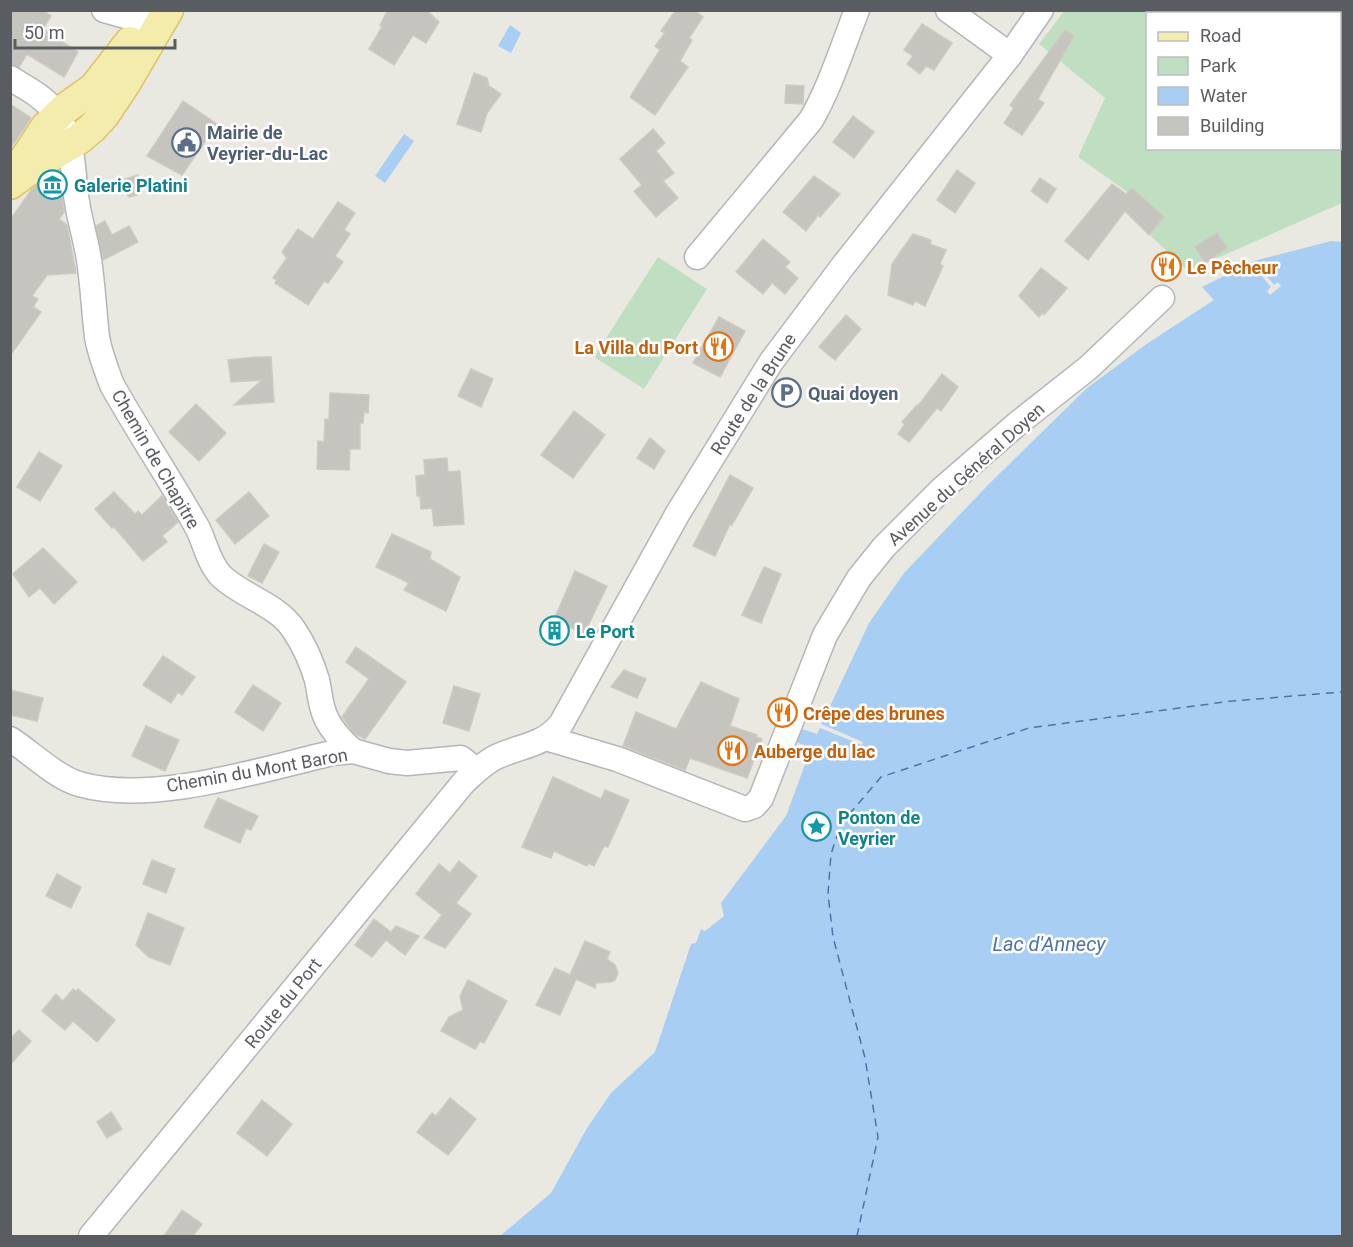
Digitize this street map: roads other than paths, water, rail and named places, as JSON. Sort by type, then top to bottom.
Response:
[{"type":"main road","points":[[10,183],[23,159],[46,127],[94,88],[153,14]]},
{"type":"main road","points":[[10,183],[71,144],[92,128],[104,115],[158,30],[153,14]]},
{"type":"street","points":[[104,10],[153,14]]},
{"type":"street","points":[[697,258],[812,120],[833,78],[857,10]]},
{"type":"street","points":[[948,10],[1010,55]]},
{"type":"street","name":"Route de la Brune","points":[[476,770],[493,759],[531,746],[546,738],[561,724],[678,513],[771,362],[843,266],[1010,55],[1041,10]]},
{"type":"street","points":[[10,78],[44,100],[58,116]]},
{"type":"street","name":"Chemin de Chapitre","points":[[58,116],[71,144],[76,200],[90,264],[98,338],[112,385],[198,529],[211,560],[220,574],[234,586],[281,615],[292,627],[309,659],[327,719],[339,738],[353,751]]},
{"type":"street","name":"Avenue du Général Doyen","points":[[546,738],[617,759],[745,809],[754,806],[761,798],[825,635],[859,578],[884,547],[942,489],[1017,424],[1088,368],[1162,298]]},
{"type":"street","name":"Chemin du Mont Baron","points":[[10,739],[63,776],[78,783],[104,789],[147,790],[200,783],[332,753],[353,751],[389,761],[407,763],[461,758],[476,770]]},
{"type":"street","name":"Route du Port","points":[[91,1236],[476,770]]},
{"type":"water","points":[[510,25],[521,33],[511,53],[498,46]]},
{"type":"water","points":[[404,134],[414,141],[385,183],[375,176]]},
{"type":"water","name":"Lac d'Annecy","points":[[1331,241],[1342,242],[1342,1236],[500,1236],[551,1193],[587,1128],[611,1093],[655,1052],[691,944],[696,943],[701,929],[705,931],[724,916],[721,903],[786,816],[811,748],[791,740],[796,727],[817,734],[869,623],[904,573],[987,486],[1087,388],[1148,343],[1214,300],[1202,287],[1254,261]]},
{"type":"place","name":"Mairie de Veyrier-du-Lac","points":[[186,142]]},
{"type":"place","name":"Galerie Platini","points":[[53,185]]},
{"type":"place","name":"Le Pêcheur","points":[[1166,267]]},
{"type":"place","name":"La Villa du Port","points":[[719,347]]},
{"type":"place","name":"Quai doyen","points":[[787,393]]},
{"type":"place","name":"Le Port","points":[[555,631]]},
{"type":"place","name":"Crêpe des brunes","points":[[782,713]]},
{"type":"place","name":"Auberge du lac","points":[[733,751]]},
{"type":"place","name":"Ponton de Veyrier","points":[[817,827]]}]
